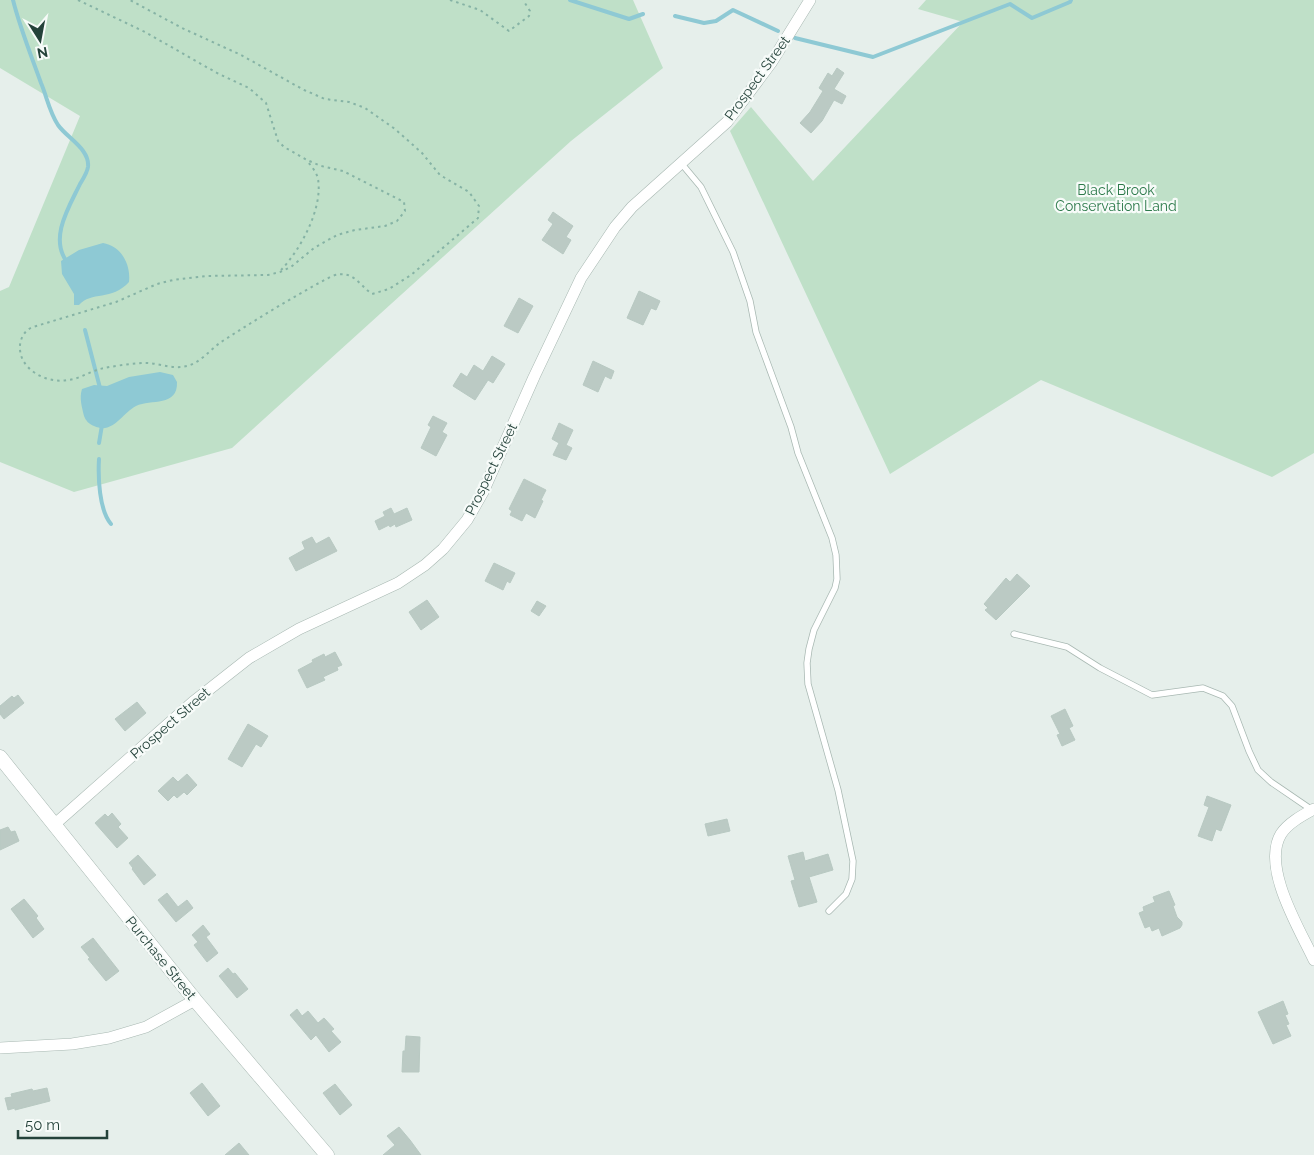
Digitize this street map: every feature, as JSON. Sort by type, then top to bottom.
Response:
[{"type":"street","name":"Prospect Street","points":[[55,824],[193,702],[249,658],[299,629],[398,582],[425,565],[443,548],[467,520],[483,492],[534,377],[581,278],[622,217],[727,122],[771,63],[810,0]]},
{"type":"street","name":"Purchase Street","points":[[0,757],[195,1000],[327,1155]]},
{"type":"street","points":[[1313,809],[1288,826],[1281,834],[1275,857],[1282,892],[1314,960]]},
{"type":"street","points":[[0,1048],[72,1044],[109,1038],[146,1027],[195,1000]]},
{"type":"lane","points":[[681,163],[701,187],[733,252],[750,301],[756,332],[791,427],[798,453],[832,538],[836,554],[837,579],[835,588],[814,630],[808,649],[807,663],[808,684],[838,790],[853,861],[852,879],[846,894],[829,910]]},
{"type":"lane","points":[[1014,634],[1067,647],[1100,668],[1152,695],[1204,688],[1222,696],[1232,706],[1258,770],[1271,782],[1313,809]]},
{"type":"path","points":[[78,0],[145,32],[217,73],[248,88],[266,103],[273,129],[280,144],[307,160],[321,166],[343,171],[392,195],[404,202],[405,211],[400,219],[392,223],[343,233],[327,240],[291,267],[280,272],[256,275],[207,276],[163,282],[116,302],[33,327],[21,338],[20,347],[22,358],[29,369],[36,374],[65,381],[100,369],[142,363],[181,367],[192,364],[219,343],[336,275],[344,274],[355,278],[372,294],[382,292],[421,268],[476,220],[479,214],[479,206],[470,192],[440,175],[422,153],[395,129],[365,108],[349,102],[332,101],[316,96],[241,55],[182,28],[130,0]]},
{"type":"path","points":[[450,0],[480,10],[509,32],[530,16],[530,11],[523,0]]},
{"type":"path","points":[[280,272],[308,230],[314,213],[318,178],[307,160]]},
{"type":"green space","points":[[0,0],[633,0],[663,68],[571,141],[232,448],[74,492],[0,462],[0,291],[9,287],[80,116],[0,68]]},
{"type":"green space","name":"Black Brook Conservation Land","points":[[926,0],[1314,0],[1314,453],[1272,477],[1041,380],[890,474],[730,131],[751,107],[813,181],[963,22],[918,9]]},
{"type":"water","points":[[103,243],[115,248],[124,257],[128,269],[129,282],[116,292],[89,298],[79,305],[74,305],[74,294],[62,274],[61,261],[79,250]]},
{"type":"water","points":[[160,372],[173,375],[177,382],[176,390],[168,399],[136,406],[107,428],[94,426],[84,416],[81,402],[82,389],[94,385],[107,386],[129,377]]},
{"type":"building","points":[[837,68],[844,73],[834,89],[846,96],[842,104],[834,100],[822,121],[811,133],[800,123],[810,112],[823,91],[819,88],[828,73],[832,76]]},
{"type":"building","points":[[553,212],[573,226],[566,237],[571,240],[563,254],[542,240],[553,224],[548,220]]},
{"type":"building","points":[[639,291],[660,301],[656,310],[651,308],[643,325],[627,318]]},
{"type":"building","points":[[519,298],[533,306],[518,333],[504,326]]},
{"type":"building","points":[[492,356],[505,364],[493,383],[488,380],[475,400],[453,386],[461,373],[467,377],[474,365],[483,371]]},
{"type":"building","points":[[593,361],[614,371],[611,379],[605,376],[598,392],[583,385]]},
{"type":"building","points":[[433,416],[447,423],[442,432],[447,435],[436,456],[421,448],[431,427],[428,425]]},
{"type":"building","points":[[559,423],[573,430],[566,445],[572,448],[566,460],[553,455],[559,443],[552,439]]},
{"type":"building","points":[[524,479],[546,490],[535,518],[526,513],[522,521],[510,515],[512,511],[509,509]]},
{"type":"building","points":[[391,508],[394,514],[407,508],[412,520],[396,527],[395,524],[390,527],[389,525],[379,530],[375,521],[385,516],[383,512]]},
{"type":"building","points":[[312,537],[316,544],[329,537],[337,551],[296,571],[289,558],[305,549],[302,542]]},
{"type":"building","points":[[494,563],[515,573],[510,583],[507,581],[503,590],[485,581]]},
{"type":"building","points":[[1017,574],[1030,586],[996,620],[985,610],[988,608],[984,604],[1006,578],[1010,582]]},
{"type":"building","points":[[427,600],[439,617],[421,630],[409,612]]},
{"type":"building","points":[[537,601],[546,606],[539,616],[531,611]]},
{"type":"building","points":[[335,652],[342,665],[337,667],[338,670],[323,677],[325,680],[307,688],[298,670],[324,654],[325,657]]},
{"type":"building","points":[[18,695],[24,703],[4,719],[0,714],[0,706],[12,696],[14,698]]},
{"type":"building","points":[[137,702],[146,713],[125,731],[115,719]]},
{"type":"building","points":[[1065,709],[1073,726],[1069,728],[1075,740],[1062,746],[1057,735],[1060,734],[1051,716]]},
{"type":"building","points":[[248,724],[268,736],[261,747],[256,744],[242,767],[228,759]]},
{"type":"building","points":[[187,774],[197,785],[187,795],[184,792],[177,798],[174,795],[168,801],[158,791],[173,777],[178,782]]},
{"type":"building","points":[[1207,796],[1231,805],[1221,831],[1216,829],[1212,841],[1198,836],[1209,807],[1204,805]]},
{"type":"building","points":[[112,813],[121,824],[118,827],[128,838],[117,848],[95,823],[105,814],[108,817]]},
{"type":"building","points":[[727,819],[730,831],[708,836],[705,824]]},
{"type":"building","points":[[8,827],[11,832],[15,831],[19,841],[0,850],[0,830]]},
{"type":"building","points":[[803,852],[805,861],[828,854],[833,870],[809,877],[817,902],[799,907],[791,881],[795,880],[788,856]]},
{"type":"building","points":[[138,855],[156,875],[144,885],[129,863]]},
{"type":"building","points":[[1169,891],[1175,905],[1173,906],[1177,917],[1182,922],[1182,925],[1180,928],[1162,936],[1159,928],[1152,931],[1150,926],[1145,928],[1139,913],[1144,911],[1143,907],[1155,902],[1153,897]]},
{"type":"building","points":[[167,893],[178,907],[187,900],[193,908],[176,922],[158,900]]},
{"type":"building","points":[[24,899],[38,916],[36,918],[44,929],[33,938],[11,909]]},
{"type":"building","points":[[203,925],[210,934],[206,937],[218,953],[207,962],[194,945],[198,942],[192,935]]},
{"type":"building","points":[[93,938],[119,971],[106,981],[81,947]]},
{"type":"building","points":[[228,968],[233,974],[235,973],[248,989],[237,998],[219,976]]},
{"type":"building","points":[[1283,1001],[1288,1014],[1285,1015],[1289,1024],[1286,1025],[1291,1036],[1273,1044],[1258,1012]]},
{"type":"building","points":[[297,1009],[302,1016],[308,1011],[318,1023],[324,1018],[334,1029],[331,1031],[341,1042],[329,1052],[316,1035],[311,1040],[290,1015]]},
{"type":"building","points":[[406,1036],[420,1037],[419,1072],[402,1072]]},
{"type":"building","points":[[202,1083],[220,1106],[208,1116],[190,1093]]},
{"type":"building","points":[[335,1084],[352,1105],[340,1115],[323,1093]]},
{"type":"building","points":[[47,1088],[50,1101],[8,1110],[5,1098],[12,1097],[11,1094]]},
{"type":"building","points":[[399,1127],[421,1155],[383,1155],[395,1145],[387,1136]]},
{"type":"building","points":[[239,1143],[249,1155],[225,1155]]},
{"type":"waterway","points":[[13,0],[22,31],[52,114],[62,130],[82,149],[88,161],[87,171],[66,212],[60,233],[62,253],[67,262]]},
{"type":"waterway","points":[[570,0],[629,19],[643,14]]},
{"type":"waterway","points":[[795,38],[873,57],[1010,4],[1032,18],[1071,0]]},
{"type":"waterway","points":[[675,16],[704,23],[716,21],[733,10],[778,31]]},
{"type":"waterway","points":[[85,330],[100,388]]},
{"type":"waterway","points":[[99,443],[102,425]]},
{"type":"waterway","points":[[99,459],[99,484],[102,502],[111,524]]}]
